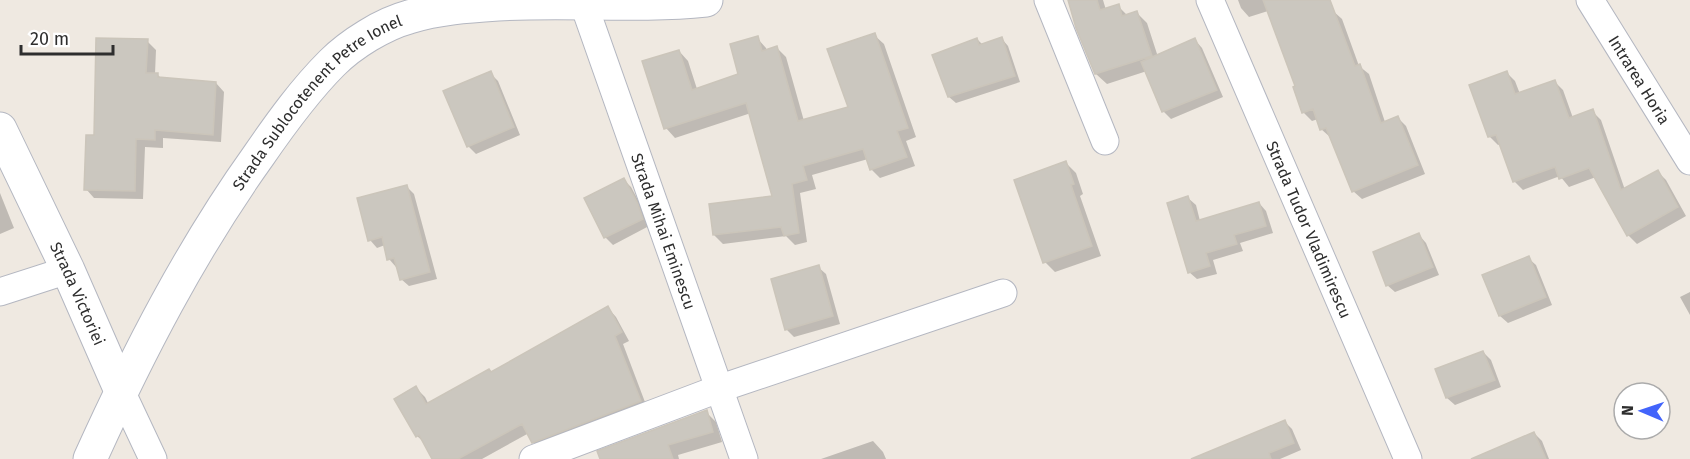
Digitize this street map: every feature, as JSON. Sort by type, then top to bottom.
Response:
[{"type":"main road","name":"Strada Sublocotenent Petre Ionel","points":[[90,459],[155,322],[231,193],[300,99],[333,62],[360,41],[381,28],[407,17],[440,9],[513,3],[706,0]]},
{"type":"main road","name":"Strada Victoriei","points":[[0,129],[68,270],[121,391]]},
{"type":"street","points":[[1048,0],[1105,141]]},
{"type":"street","name":"Strada Tudor Vladimirescu","points":[[1210,0],[1408,459]]},
{"type":"street","name":"Intrarea Horia","points":[[1590,0],[1690,161]]},
{"type":"street","name":"Strada Mihai Eminescu","points":[[583,2],[744,459]]},
{"type":"street","points":[[0,292],[68,270]]},
{"type":"street","points":[[533,459],[718,388],[1003,293]]},
{"type":"street","name":"Strada Victoriei","points":[[121,391],[153,459]]},
{"type":"building","points":[[1068,0],[1097,0],[1100,10],[1119,4],[1122,16],[1137,11],[1152,56],[1095,74],[1076,28]]},
{"type":"building","points":[[1263,0],[1330,0],[1355,66],[1360,64],[1381,123],[1398,116],[1418,165],[1352,192],[1326,128],[1320,130],[1313,109],[1302,113],[1293,87],[1295,86]]},
{"type":"building","points":[[875,33],[908,128],[897,131],[907,157],[870,170],[863,149],[803,166],[807,180],[792,184],[799,233],[784,236],[781,227],[713,235],[709,204],[772,196],[746,103],[664,129],[642,61],[679,50],[692,90],[738,74],[730,44],[758,36],[762,51],[777,46],[798,121],[848,107],[827,49]]},
{"type":"building","points":[[1002,37],[1015,76],[948,97],[932,55],[977,38],[979,45]]},
{"type":"building","points":[[96,38],[148,39],[146,73],[158,73],[158,77],[216,82],[213,135],[155,130],[155,140],[136,139],[135,191],[84,190],[86,135],[94,135]]},
{"type":"building","points":[[1195,38],[1217,90],[1162,112],[1141,62]]},
{"type":"building","points":[[491,71],[514,127],[467,147],[443,91]]},
{"type":"building","points":[[1507,71],[1515,94],[1555,80],[1569,118],[1593,109],[1621,190],[1658,170],[1678,207],[1627,236],[1589,168],[1559,179],[1555,167],[1513,182],[1496,135],[1488,137],[1469,85]]},
{"type":"building","points":[[1066,161],[1074,184],[1071,185],[1092,246],[1043,263],[1014,180]]},
{"type":"building","points":[[624,178],[643,219],[604,238],[584,198]]},
{"type":"building","points":[[407,185],[430,272],[400,280],[394,258],[387,260],[382,237],[368,241],[357,198]]},
{"type":"building","points":[[1188,196],[1196,221],[1259,202],[1266,226],[1234,235],[1237,244],[1206,253],[1210,266],[1188,273],[1167,203]]},
{"type":"building","points":[[1419,233],[1433,267],[1386,286],[1373,252]]},
{"type":"building","points":[[1529,256],[1546,297],[1499,316],[1482,275]]},
{"type":"building","points":[[819,265],[833,316],[785,330],[771,279]]},
{"type":"building","points":[[608,306],[622,332],[615,336],[641,401],[532,443],[522,424],[458,459],[432,459],[419,435],[416,437],[394,399],[416,386],[426,404],[489,369],[491,372]]},
{"type":"building","points":[[1483,351],[1495,380],[1446,398],[1435,369]]},
{"type":"building","points":[[707,410],[713,432],[668,445],[673,459],[600,459],[597,451]]},
{"type":"building","points":[[1285,420],[1294,443],[1269,453],[1271,459],[1191,459]]},
{"type":"building","points":[[1534,432],[1546,459],[1471,459]]}]
